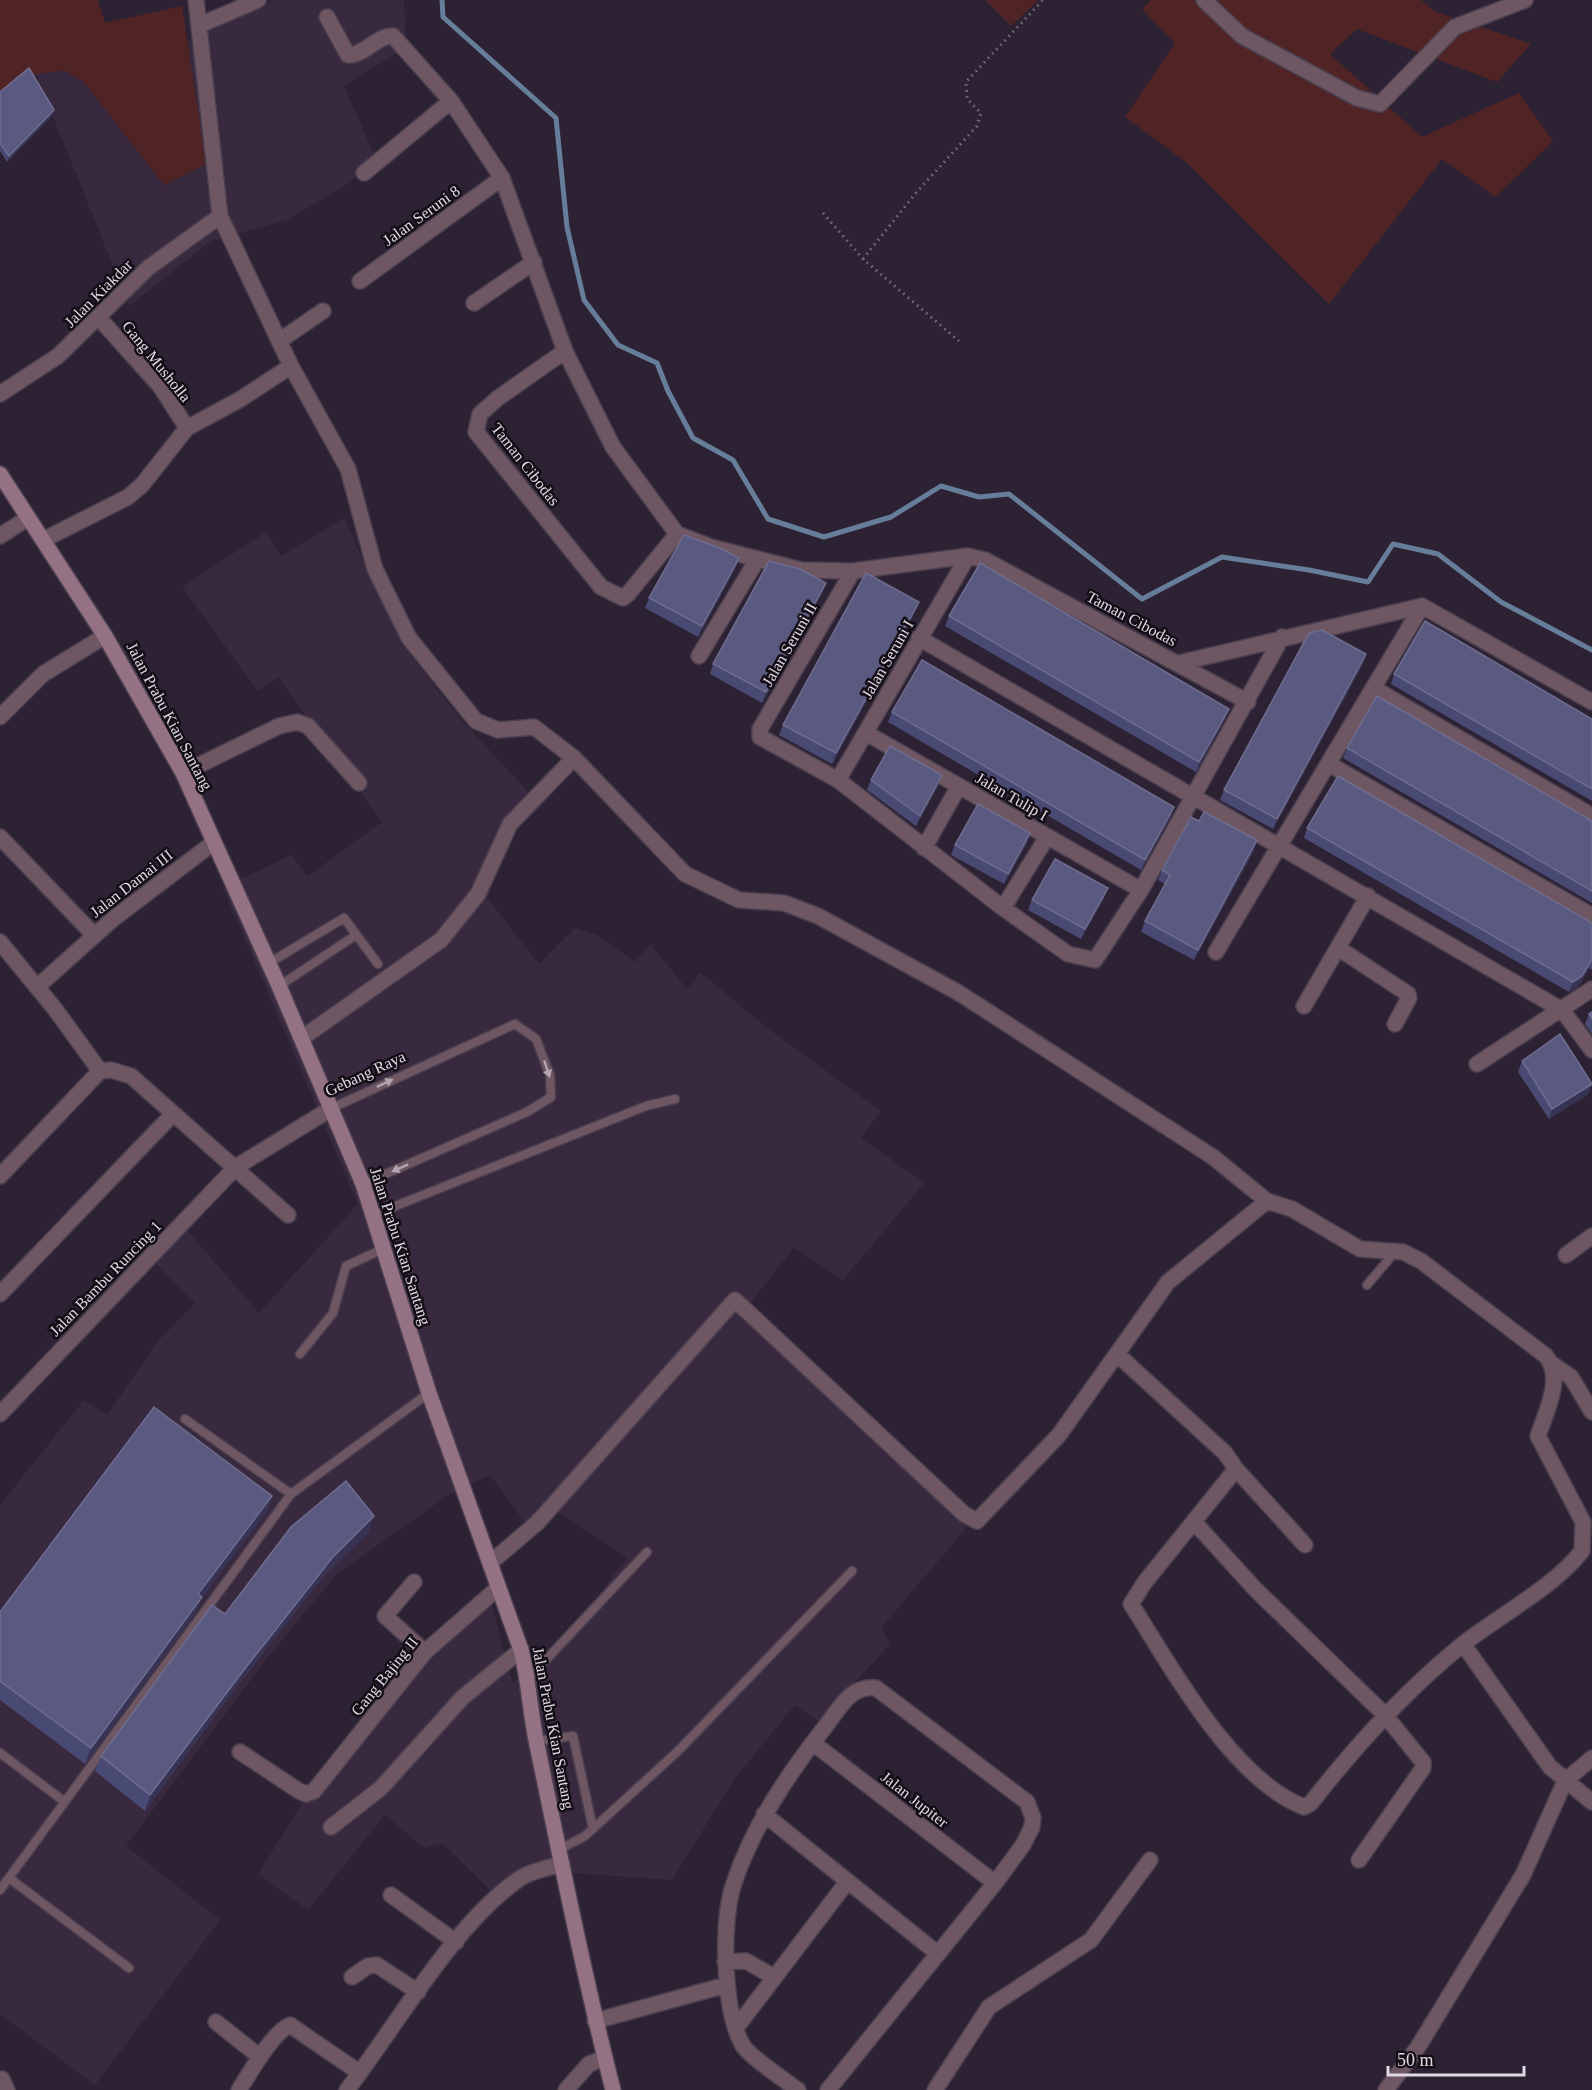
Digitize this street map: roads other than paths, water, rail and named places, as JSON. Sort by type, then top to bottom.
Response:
[{"type":"main road","name":"Jalan Prabu Kian Santang","points":[[0,474],[105,636],[183,773],[302,1038],[363,1184],[429,1393],[521,1650],[528,1679],[536,1741],[613,2090]]},
{"type":"street","points":[[196,0],[220,216],[291,366],[348,469],[375,569],[409,639],[476,721],[498,730],[534,727],[574,758],[685,874],[739,900],[783,903],[818,916],[959,993],[1213,1157],[1267,1201],[1292,1209],[1360,1249],[1403,1252],[1421,1262],[1571,1377],[1592,1412]]},
{"type":"street","points":[[200,26],[258,0]]},
{"type":"street","points":[[1204,0],[1242,36],[1357,98],[1380,104],[1455,27],[1525,0]]},
{"type":"street","points":[[327,18],[348,55],[356,54],[386,37],[393,36],[451,101],[502,178],[565,351],[613,447],[677,534]]},
{"type":"street","points":[[364,173],[451,101]]},
{"type":"street","name":"Jalan Seruni 8","points":[[360,281],[502,178]]},
{"type":"street","name":"Jalan Kiakdar","points":[[0,394],[58,356],[148,268],[220,216]]},
{"type":"street","points":[[474,303],[534,262]]},
{"type":"street","points":[[279,341],[322,311]]},
{"type":"street","name":"Gang Musholla","points":[[98,317],[160,386],[187,428]]},
{"type":"street","name":"Taman Cibodas","points":[[565,351],[498,398],[480,414],[476,432],[601,587],[614,596],[622,598],[628,594],[677,534],[711,547],[801,570],[853,571],[968,556],[985,560],[1179,663],[1422,606]]},
{"type":"street","points":[[43,540],[128,497],[148,478],[187,428],[239,400],[291,366]]},
{"type":"street","points":[[0,536],[28,518]]},
{"type":"street","name":"Jalan Seruni I","points":[[838,780],[968,556]]},
{"type":"street","points":[[699,656],[757,560]]},
{"type":"street","name":"Jalan Seruni II","points":[[838,780],[760,737],[760,729],[853,571]]},
{"type":"street","points":[[1216,952],[1375,689],[1422,606],[1592,702]]},
{"type":"street","points":[[0,717],[43,674],[105,636]]},
{"type":"street","points":[[838,780],[1003,908],[1068,954],[1095,960],[1141,890],[1248,702],[1282,637]]},
{"type":"street","points":[[919,638],[1562,1010],[1592,1050]]},
{"type":"street","points":[[1179,663],[1248,702]]},
{"type":"street","points":[[1375,689],[1592,816]]},
{"type":"street","points":[[183,773],[279,726],[297,722],[308,726],[359,783]]},
{"type":"street","name":"Jalan Tulip I","points":[[866,733],[1141,890]]},
{"type":"street","points":[[302,1038],[441,940],[478,894],[510,824],[574,758]]},
{"type":"street","points":[[1329,764],[1592,916]]},
{"type":"street","points":[[924,848],[959,786]]},
{"type":"street","name":"Jalan Damai III","points":[[0,837],[94,935],[213,843]]},
{"type":"street","points":[[1003,908],[1047,837]]},
{"type":"street","points":[[1304,1006],[1368,896]]},
{"type":"street","points":[[37,987],[94,935]]},
{"type":"street","points":[[0,942],[100,1071]]},
{"type":"street","points":[[1338,948],[1408,994],[1409,998],[1395,1024]]},
{"type":"street","points":[[1476,1064],[1592,989]]},
{"type":"street","points":[[0,1176],[100,1071],[111,1070],[131,1077],[288,1215]]},
{"type":"street","name":"Gebang Raya","points":[[236,1167],[332,1108]]},
{"type":"street","points":[[0,1294],[173,1114]]},
{"type":"street","name":"Jalan Bambu Runcing 1","points":[[0,1414],[236,1167]]},
{"type":"street","points":[[490,1563],[537,1524],[735,1299],[964,1514],[977,1521],[1059,1435],[1168,1282],[1267,1201]]},
{"type":"street","points":[[1566,1255],[1592,1236]]},
{"type":"street","points":[[1118,1355],[1225,1453],[1236,1469],[1305,1545]]},
{"type":"street","points":[[1236,1469],[1195,1523],[1145,1582],[1131,1604],[1203,1715],[1247,1768],[1295,1804],[1304,1808],[1311,1803],[1384,1714],[1463,1644],[1546,1585],[1582,1551],[1583,1522],[1538,1436],[1555,1381],[1552,1364]]},
{"type":"street","points":[[1195,1523],[1256,1590],[1384,1714],[1424,1765],[1359,1860]]},
{"type":"street","points":[[414,1582],[385,1616],[425,1652]]},
{"type":"street","name":"Gang Bajing II","points":[[240,1752],[306,1794],[314,1791],[425,1652],[498,1588]]},
{"type":"street","points":[[1463,1644],[1550,1767],[1592,1802]]},
{"type":"street","points":[[331,1827],[381,1788],[463,1697],[521,1650]]},
{"type":"street","points":[[798,2090],[742,2046],[736,2028],[726,1985],[725,1962],[733,1885],[764,1814],[813,1743],[850,1696],[862,1688],[876,1688],[1027,1802],[1033,1818],[1032,1827],[995,1883],[828,2090]]},
{"type":"street","name":"Jalan Jupiter","points":[[813,1743],[995,1883]]},
{"type":"street","points":[[1386,2090],[1418,2048],[1523,1875],[1565,1781],[1592,1758]]},
{"type":"street","points":[[764,1814],[937,1953]]},
{"type":"street","points":[[348,2090],[418,1992],[491,1901],[521,1877],[561,1856]]},
{"type":"street","points":[[935,2090],[988,2007],[1091,1940],[1150,1860]]},
{"type":"street","points":[[736,2028],[847,1882]]},
{"type":"street","points":[[392,1895],[456,1942]]},
{"type":"street","points":[[725,1962],[746,1961],[774,1977]]},
{"type":"street","points":[[352,1977],[368,1966],[377,1965],[418,1992]]},
{"type":"street","points":[[596,2021],[726,1985]]},
{"type":"street","points":[[216,2022],[260,2057]]},
{"type":"street","points":[[239,2090],[260,2057],[282,2030],[292,2025],[360,2073]]},
{"type":"street","points":[[566,2090],[589,2064],[605,2058]]},
{"type":"street","points":[[0,2080],[2,2079],[6,2090]]},
{"type":"lane","points":[[269,963],[344,918],[378,964]]},
{"type":"lane","points":[[279,986],[356,935]]},
{"type":"lane","name":"Gebang Raya","points":[[332,1108],[515,1024],[536,1039],[550,1075],[551,1097],[527,1112],[363,1184]]},
{"type":"lane","points":[[373,1215],[646,1106],[675,1099]]},
{"type":"lane","points":[[300,1354],[333,1313],[346,1266],[383,1248]]},
{"type":"lane","points":[[1366,1285],[1395,1252]]},
{"type":"lane","points":[[0,1890],[291,1494],[429,1393]]},
{"type":"lane","points":[[185,1419],[291,1494]]},
{"type":"lane","points":[[528,1679],[647,1552]]},
{"type":"lane","points":[[561,1856],[678,1751],[852,1571]]},
{"type":"lane","points":[[536,1741],[573,1736],[593,1829]]},
{"type":"lane","points":[[0,1753],[65,1802]]},
{"type":"lane","points":[[9,1878],[129,1968]]},
{"type":"waterway","points":[[442,0],[443,17],[556,118],[567,227],[584,300],[618,345],[657,363],[668,391],[693,438],[733,460],[768,519],[824,537],[891,517],[941,486],[979,497],[1009,494],[1142,599],[1222,557],[1309,570],[1368,582],[1393,544],[1438,554],[1501,602],[1592,650]]}]
